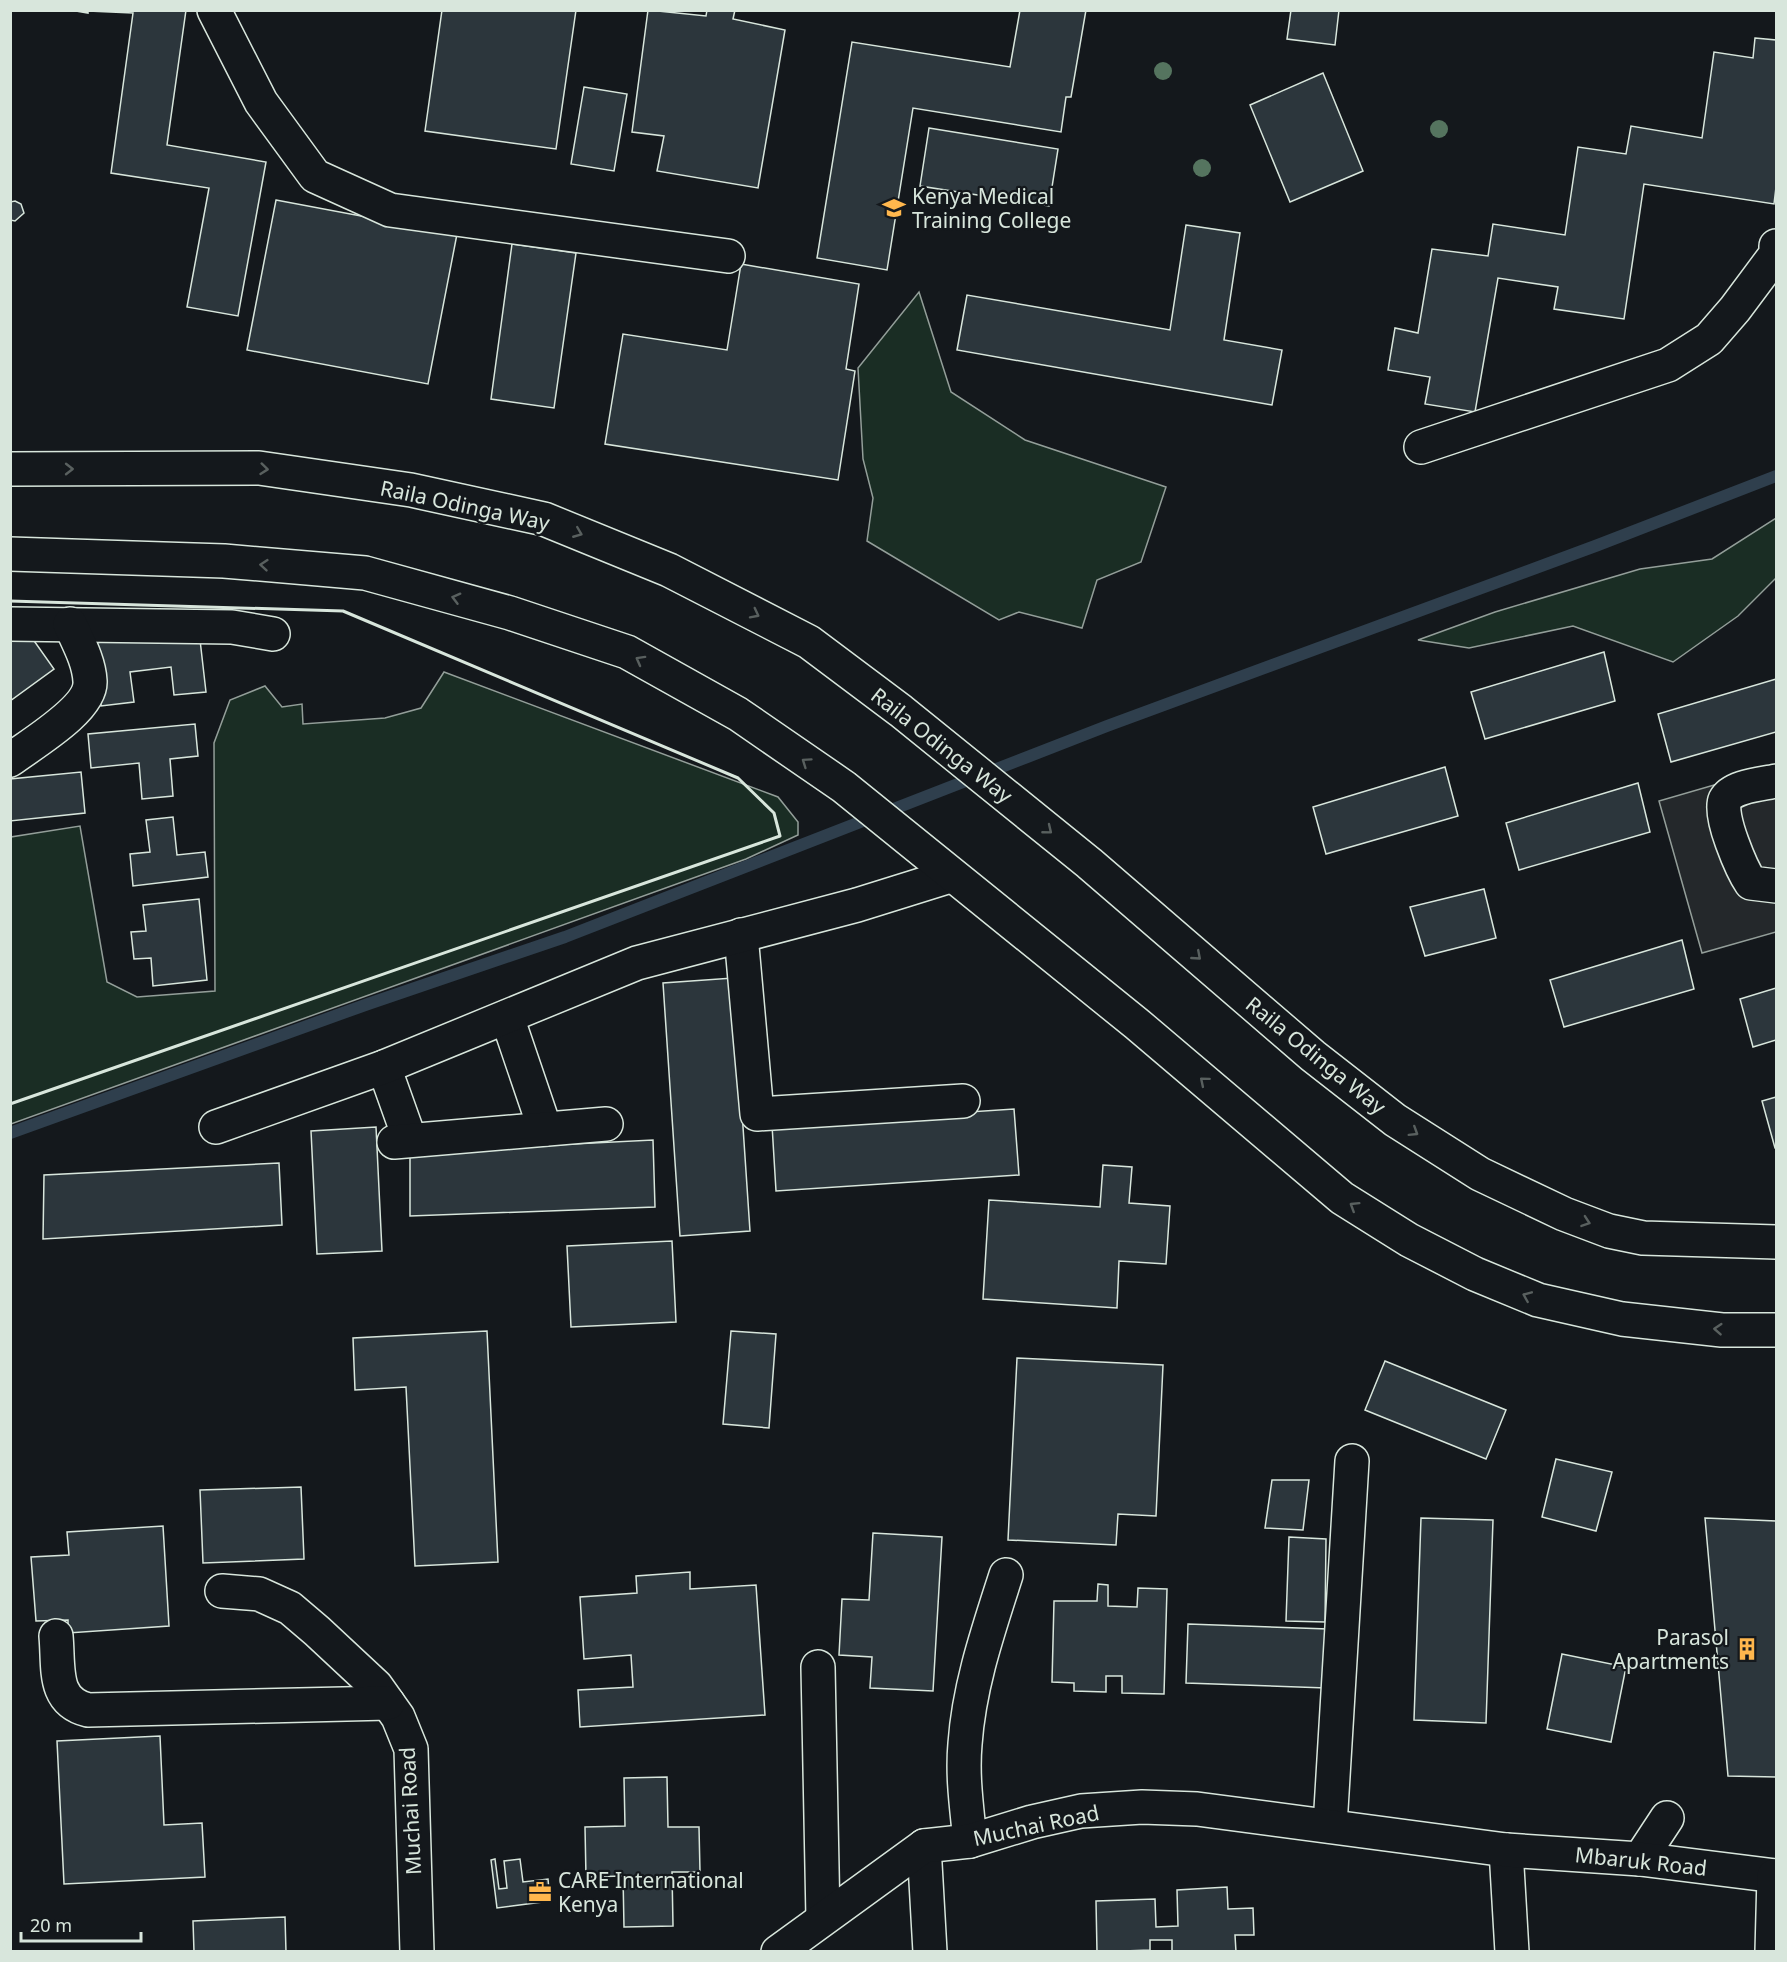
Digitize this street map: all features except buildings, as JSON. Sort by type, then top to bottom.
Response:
[{"type":"main road","points":[[214,10],[261,102],[315,176],[390,210],[728,256]]},
{"type":"main road","points":[[1421,447],[1668,364],[1709,339],[1735,309],[1776,254],[1776,246]]},
{"type":"main road","name":"Raila Odinga Way","points":[[10,469],[259,468],[411,490],[544,519],[669,570],[809,642],[958,757],[1089,863],[1313,1056],[1395,1120],[1480,1174],[1563,1214],[1610,1231],[1643,1238],[1776,1242]]},
{"type":"main road","points":[[10,554],[224,561],[365,573],[510,613],[627,652],[738,714],[854,796],[950,876],[1137,1024],[1342,1198],[1409,1240],[1475,1274],[1538,1300],[1622,1319],[1722,1330],[1776,1330]]},
{"type":"main road","points":[[10,624],[232,627],[273,634]]},
{"type":"main road","points":[[10,760],[77,709],[87,698],[90,682],[86,662],[70,624]]},
{"type":"main road","points":[[1776,781],[1734,792],[1725,800],[1723,813],[1744,872],[1751,883],[1776,886]]},
{"type":"main road","points":[[216,1127],[384,1067],[637,963],[857,905],[950,876]]},
{"type":"main road","points":[[741,935],[757,1114],[963,1101]]},
{"type":"main road","points":[[507,1017],[545,1129]]},
{"type":"main road","points":[[384,1067],[402,1141],[606,1124]]},
{"type":"main road","points":[[1330,1826],[1352,1461]]},
{"type":"main road","points":[[970,1841],[964,1781],[965,1744],[970,1702],[1006,1575]]},
{"type":"main road","name":"Muchai Road","points":[[222,1591],[259,1594],[290,1608],[376,1686],[398,1718],[411,1749],[417,1952]]},
{"type":"main road","points":[[56,1636],[62,1692],[72,1706],[88,1710],[388,1703]]},
{"type":"main road","points":[[818,1667],[823,1917]]},
{"type":"main road","name":"Muchai Road","points":[[778,1952],[823,1917],[924,1846],[970,1841],[1032,1822],[1081,1811],[1142,1807],[1197,1809],[1506,1850]]},
{"type":"main road","points":[[1640,1859],[1667,1818]]},
{"type":"main road","points":[[924,1846],[930,1952]]},
{"type":"main road","points":[[1506,1850],[1512,1952]]},
{"type":"main road","name":"Mbaruk Road","points":[[1506,1850],[1640,1859],[1775,1876]]},
{"type":"main road","points":[[1772,1952],[1775,1876]]},
{"type":"green space","points":[[919,292],[951,392],[1025,440],[1166,487],[1141,562],[1097,580],[1082,628],[1019,612],[999,620],[867,541],[873,498],[863,459],[858,368]]},
{"type":"green space","points":[[1776,518],[1776,578],[1738,616],[1673,662],[1573,626],[1469,648],[1418,640],[1495,612],[1640,569],[1712,559]]},
{"type":"green space","points":[[444,672],[778,797],[798,822],[798,835],[746,859],[11,1124],[11,837],[80,826],[107,982],[137,997],[215,991],[214,743],[230,700],[265,686],[282,707],[302,704],[303,724],[385,718],[421,708]]},
{"type":"shaded area","points":[[1776,767],[1776,932],[1702,953],[1659,801]]},
{"type":"waterway","points":[[10,1133],[368,1004],[565,937],[1107,726],[1598,545],[1776,476]]},
{"type":"wall","points":[[10,601],[343,611],[738,778],[774,813],[780,836],[10,1104]]},
{"type":"place","name":"Kenya Medical Training College","points":[[894,208]]},
{"type":"place","name":"Parasol Apartments","points":[[1747,1649]]},
{"type":"place","name":"CARE International Kenya","points":[[540,1892]]}]
